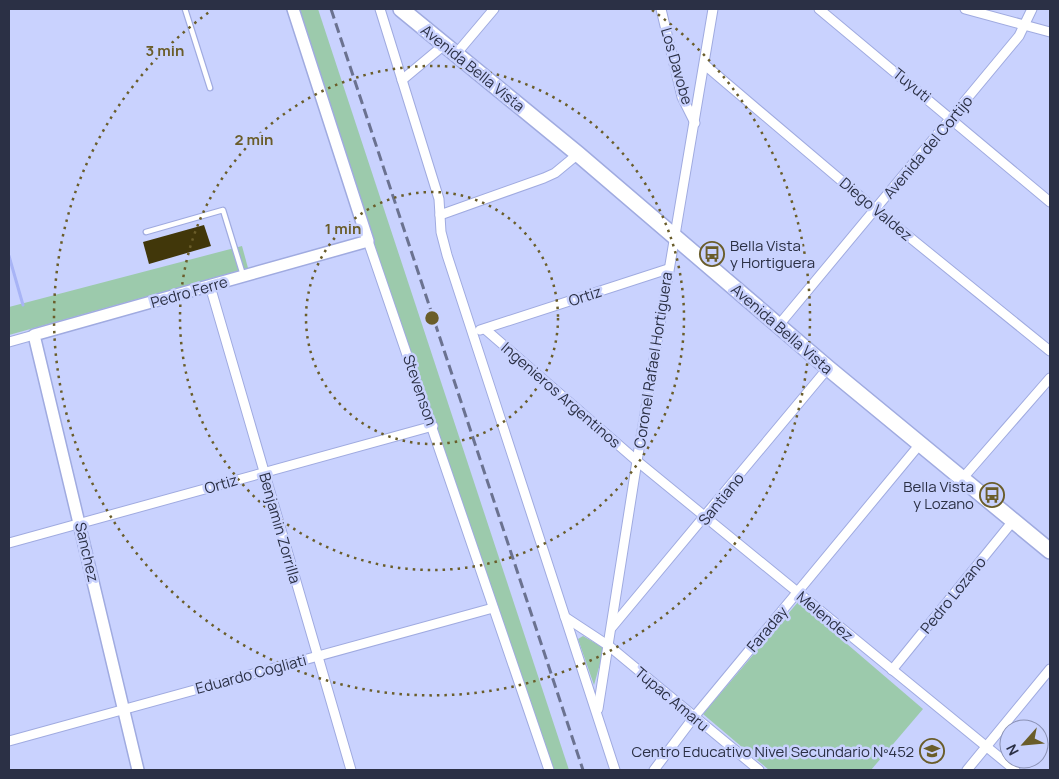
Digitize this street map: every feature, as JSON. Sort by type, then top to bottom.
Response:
[{"type":"main road","name":"Avenida Bella Vista","points":[[401,9],[578,154],[778,326],[1050,551]]},
{"type":"street","name":"Stevenson","points":[[292,9],[356,209],[433,426],[549,770]]},
{"type":"street","points":[[380,9],[438,199],[441,232],[616,770]]},
{"type":"street","points":[[402,80],[450,50],[494,9]]},
{"type":"street","name":"Los Davobe","points":[[661,9],[682,97],[695,123]]},
{"type":"street","name":"Coronel Rafael Hortiguera","points":[[598,712],[668,269],[695,123],[713,9]]},
{"type":"street","name":"Tuyuti","points":[[819,9],[953,119],[1050,202]]},
{"type":"street","points":[[965,9],[1050,32]]},
{"type":"street","name":"Avenida del Cortijo","points":[[778,326],[953,119],[1026,25],[1032,9]]},
{"type":"street","name":"Diego Valdez","points":[[704,65],[876,210],[1050,351]]},
{"type":"street","points":[[440,215],[544,178],[555,173],[578,154]]},
{"type":"street","name":"Pedro Ferre","points":[[9,342],[368,241]]},
{"type":"street","name":"Ortiz","points":[[473,332],[668,269]]},
{"type":"street","name":"Benjamin Zorrilla","points":[[210,286],[351,770]]},
{"type":"street","name":"Ingenieros Argentinos","points":[[485,329],[637,461]]},
{"type":"street","name":"Sanchez","points":[[34,335],[138,770]]},
{"type":"street","name":"Santiano","points":[[612,627],[705,518],[828,368]]},
{"type":"street","points":[[962,479],[1050,378]]},
{"type":"street","name":"Ortiz","points":[[9,543],[433,426]]},
{"type":"street","name":"Faraday","points":[[654,770],[694,717],[920,444]]},
{"type":"street","name":"Melendez","points":[[637,461],[1015,770]]},
{"type":"street","name":"Pedro Lozano","points":[[892,670],[1013,521]]},
{"type":"street","name":"Eduardo Cogliati","points":[[9,741],[493,608]]},
{"type":"street","name":"Tupac Amaru","points":[[566,617],[609,646],[759,770]]},
{"type":"street","points":[[967,770],[1050,669]]},
{"type":"lane","points":[[185,9],[210,88]]},
{"type":"lane","points":[[146,232],[223,210],[244,277]]},
{"type":"green space","points":[[296,9],[318,9],[569,770],[553,770],[373,243]]},
{"type":"green space","points":[[242,246],[248,268],[9,335],[9,307]]},
{"type":"green space","points":[[798,602],[923,709],[871,770],[769,770],[703,714]]},
{"type":"green space","points":[[583,636],[602,647],[603,653],[594,685],[578,639]]},
{"type":"building","points":[[204,225],[211,246],[149,264],[143,242]]},
{"type":"waterway","points":[[9,256],[23,305]]},
{"type":"railway","points":[[331,9],[583,770]]},
{"type":"place","name":"Bella Vista y Hortiguera","points":[[712,254]]},
{"type":"place","name":"Bella Vista y Lozano","points":[[992,495]]},
{"type":"place","name":"Centro Educativo Nivel Secundario Nº452","points":[[932,751]]}]
